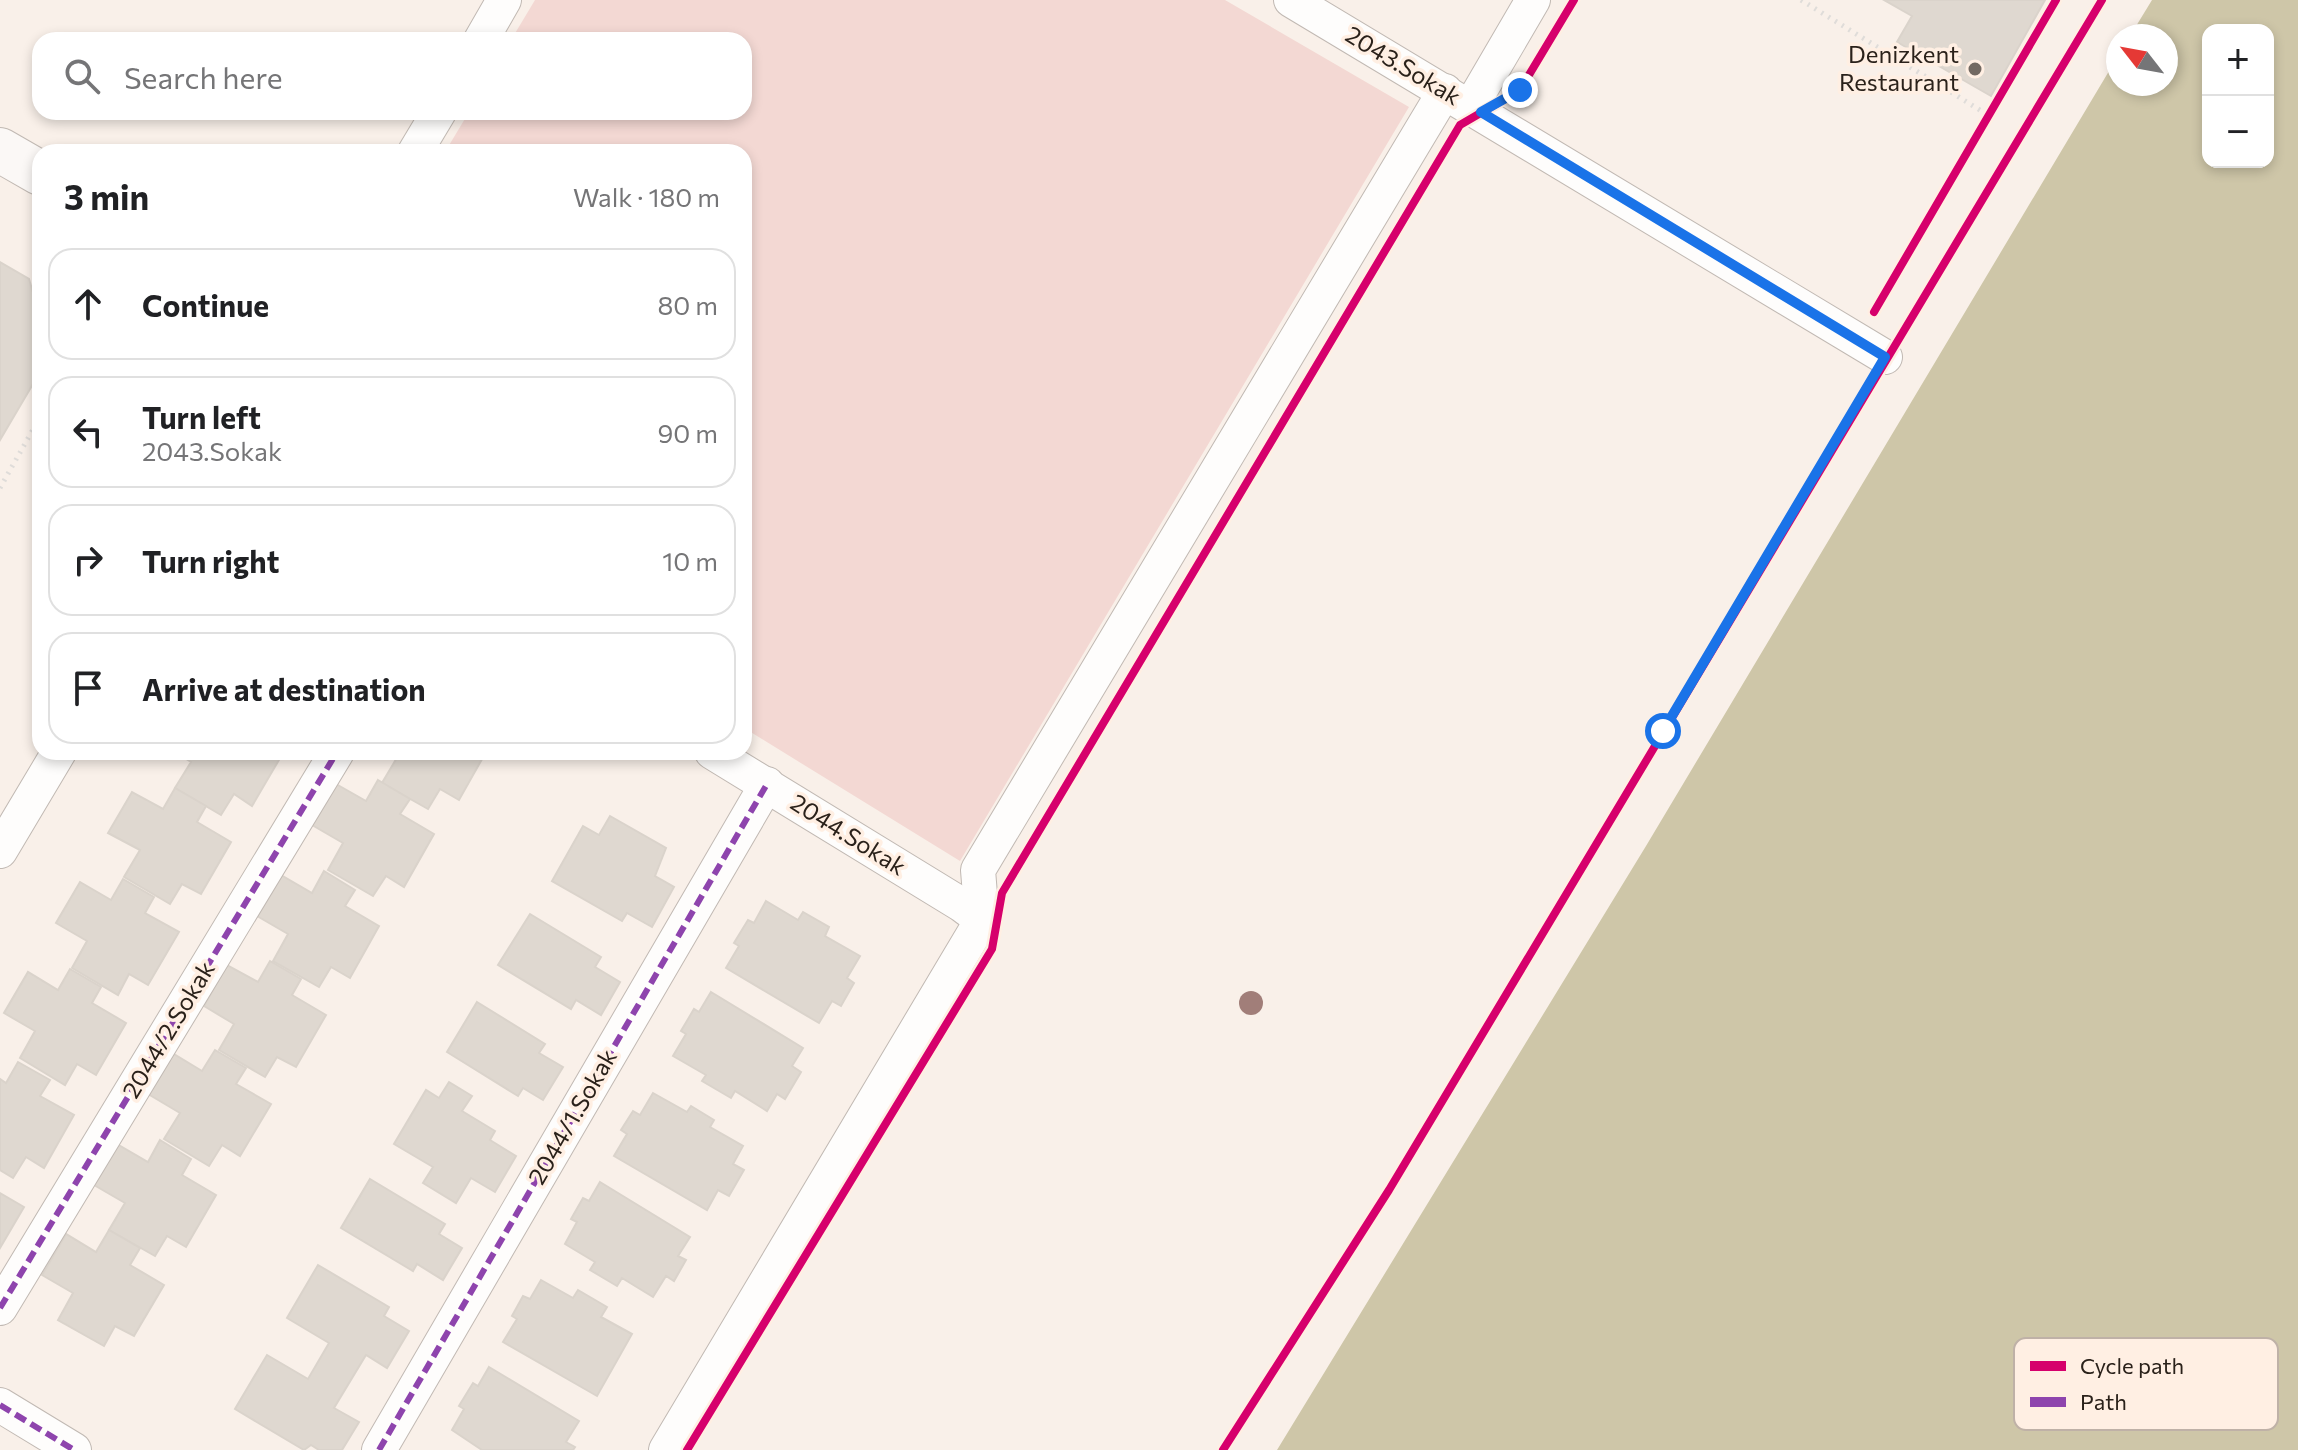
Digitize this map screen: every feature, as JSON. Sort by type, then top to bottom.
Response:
[{"type":"street","points":[[486,32],[504,0]]},
{"type":"street","name":"2043.Sokak","points":[[1291,0],[1885,357]]},
{"type":"street","points":[[666,1450],[982,920],[978,870],[1458,98],[1533,0]]},
{"type":"street","points":[[420,144],[434,120]]},
{"type":"street","points":[[0,150],[32,168]]},
{"type":"street","points":[[0,851],[54,760]]},
{"type":"street","name":"2044/2.Sokak","points":[[0,1308],[332,760]]},
{"type":"street","name":"2044.Sokak","points":[[726,760],[982,920]]},
{"type":"street","name":"2044/1.Sokak","points":[[379,1450],[767,784]]},
{"type":"street","points":[[0,1405],[74,1450]]},
{"type":"path","points":[[1801,0],[1988,115]]},
{"type":"path","points":[[1885,357],[2102,0]]},
{"type":"path","points":[[1980,128],[1996,103]]},
{"type":"path","points":[[0,488],[32,431]]},
{"type":"shaded area","points":[[535,0],[1225,0],[1409,107],[960,861],[752,733],[752,144],[450,144],[464,120],[752,120],[752,32],[516,32]]},
{"type":"shaded area","points":[[2152,0],[2298,0],[2298,1450],[1277,1450],[1646,846],[2106,76],[2106,96],[2178,96],[2178,24],[2137,24]]},
{"type":"building","name":"Denizkent Restaurant","points":[[1884,0],[2045,0],[1991,96],[1897,42],[1912,16]]},
{"type":"building","points":[[0,262],[29,279],[32,289],[32,386],[0,440]]},
{"type":"building","points":[[188,760],[279,760],[252,806],[234,794],[221,815],[175,788],[191,762]]},
{"type":"building","points":[[396,760],[482,760],[459,800],[440,789],[428,809],[382,783]]},
{"type":"building","points":[[378,780],[410,799],[400,814],[434,834],[404,887],[386,876],[373,896],[328,870],[343,843],[312,825],[336,784],[366,801]]},
{"type":"building","points":[[175,788],[206,806],[197,822],[231,842],[201,894],[182,884],[170,904],[124,877],[140,850],[108,833],[132,792],[163,809]]},
{"type":"building","points":[[610,816],[666,848],[655,876],[674,887],[652,927],[627,913],[622,921],[552,881],[583,826],[599,835]]},
{"type":"building","points":[[324,871],[355,890],[345,906],[379,926],[350,978],[331,967],[319,987],[273,961],[288,934],[257,916],[281,875],[312,893]]},
{"type":"building","points":[[123,879],[154,897],[145,913],[179,932],[148,985],[129,974],[118,995],[72,968],[87,941],[56,923],[80,882],[111,900]]},
{"type":"building","points":[[766,901],[798,920],[803,912],[829,927],[825,936],[860,956],[847,978],[854,983],[841,1006],[832,1001],[819,1023],[726,968],[739,946],[734,943],[748,920],[754,923]]},
{"type":"building","points":[[530,914],[601,957],[595,967],[620,982],[601,1015],[576,1000],[571,1009],[498,965]]},
{"type":"building","points":[[270,961],[301,979],[292,995],[326,1015],[296,1067],[277,1057],[265,1077],[219,1050],[234,1024],[204,1006],[227,965],[258,982]]},
{"type":"building","points":[[70,969],[101,987],[92,1003],[126,1023],[96,1075],[77,1064],[65,1085],[20,1058],[35,1031],[4,1013],[28,972],[58,990]]},
{"type":"building","points":[[711,992],[803,1048],[792,1066],[801,1072],[785,1099],[777,1094],[767,1111],[735,1091],[731,1098],[702,1081],[706,1075],[673,1056],[686,1034],[681,1031],[694,1009],[699,1012]]},
{"type":"building","points":[[477,1002],[545,1044],[539,1053],[563,1067],[543,1100],[523,1088],[518,1096],[447,1052]]},
{"type":"building","points":[[215,1050],[246,1068],[236,1084],[271,1104],[240,1156],[222,1145],[209,1166],[164,1139],[180,1113],[148,1094],[172,1053],[202,1071]]},
{"type":"building","points":[[18,1062],[50,1080],[40,1096],[74,1115],[44,1168],[26,1157],[13,1178],[0,1170],[0,1079],[6,1083]]},
{"type":"building","points":[[449,1082],[472,1096],[462,1111],[495,1131],[490,1140],[516,1156],[495,1192],[471,1178],[456,1203],[423,1183],[433,1167],[394,1144],[426,1090],[439,1098]]},
{"type":"building","points":[[653,1093],[687,1112],[691,1106],[714,1120],[710,1127],[743,1146],[733,1164],[744,1170],[729,1196],[718,1190],[707,1210],[614,1156],[627,1134],[621,1130],[633,1111],[640,1115]]},
{"type":"building","points":[[160,1140],[191,1159],[182,1175],[216,1195],[186,1247],[167,1236],[155,1256],[109,1230],[125,1203],[94,1185],[117,1144],[148,1162]]},
{"type":"building","points":[[370,1179],[445,1224],[439,1234],[462,1248],[443,1280],[417,1264],[413,1271],[341,1228]]},
{"type":"building","points":[[600,1182],[690,1237],[678,1256],[686,1260],[674,1281],[666,1276],[653,1297],[622,1278],[617,1286],[590,1270],[595,1262],[565,1244],[577,1222],[571,1219],[583,1198],[589,1201]]},
{"type":"building","points":[[0,1193],[24,1207],[0,1248]]},
{"type":"building","points":[[109,1230],[140,1248],[130,1265],[164,1285],[134,1336],[115,1326],[104,1346],[58,1320],[73,1293],[42,1275],[66,1234],[96,1252]]},
{"type":"building","points":[[318,1265],[389,1307],[384,1316],[409,1331],[387,1368],[366,1355],[334,1408],[359,1422],[342,1450],[319,1450],[311,1445],[304,1450],[235,1409],[267,1355],[308,1379],[329,1343],[287,1318]]},
{"type":"building","points":[[541,1280],[573,1298],[578,1290],[607,1307],[601,1317],[632,1334],[597,1396],[503,1342],[517,1319],[512,1316],[523,1296],[530,1299]]},
{"type":"building","points":[[489,1367],[579,1421],[566,1442],[575,1447],[573,1450],[482,1450],[452,1430],[464,1409],[459,1406],[473,1383],[478,1386]]},
{"type":"marked path","points":[[0,1308],[332,760]]},
{"type":"marked path","points":[[379,1450],[767,784]]},
{"type":"marked path","points":[[0,1405],[74,1450]]},
{"type":"cycle path","points":[[687,1450],[992,949],[1002,893],[1460,125],[1520,90],[1574,0]]},
{"type":"cycle path","points":[[1874,312],[2056,0]]},
{"type":"cycle path","points":[[1223,1450],[1389,1190],[2102,0]]},
{"type":"place","name":"Denizkent Restaurant","points":[[1975,69]]},
{"type":"route","points":[[1520,90],[1481,112],[1885,357],[1663,731]]}]
